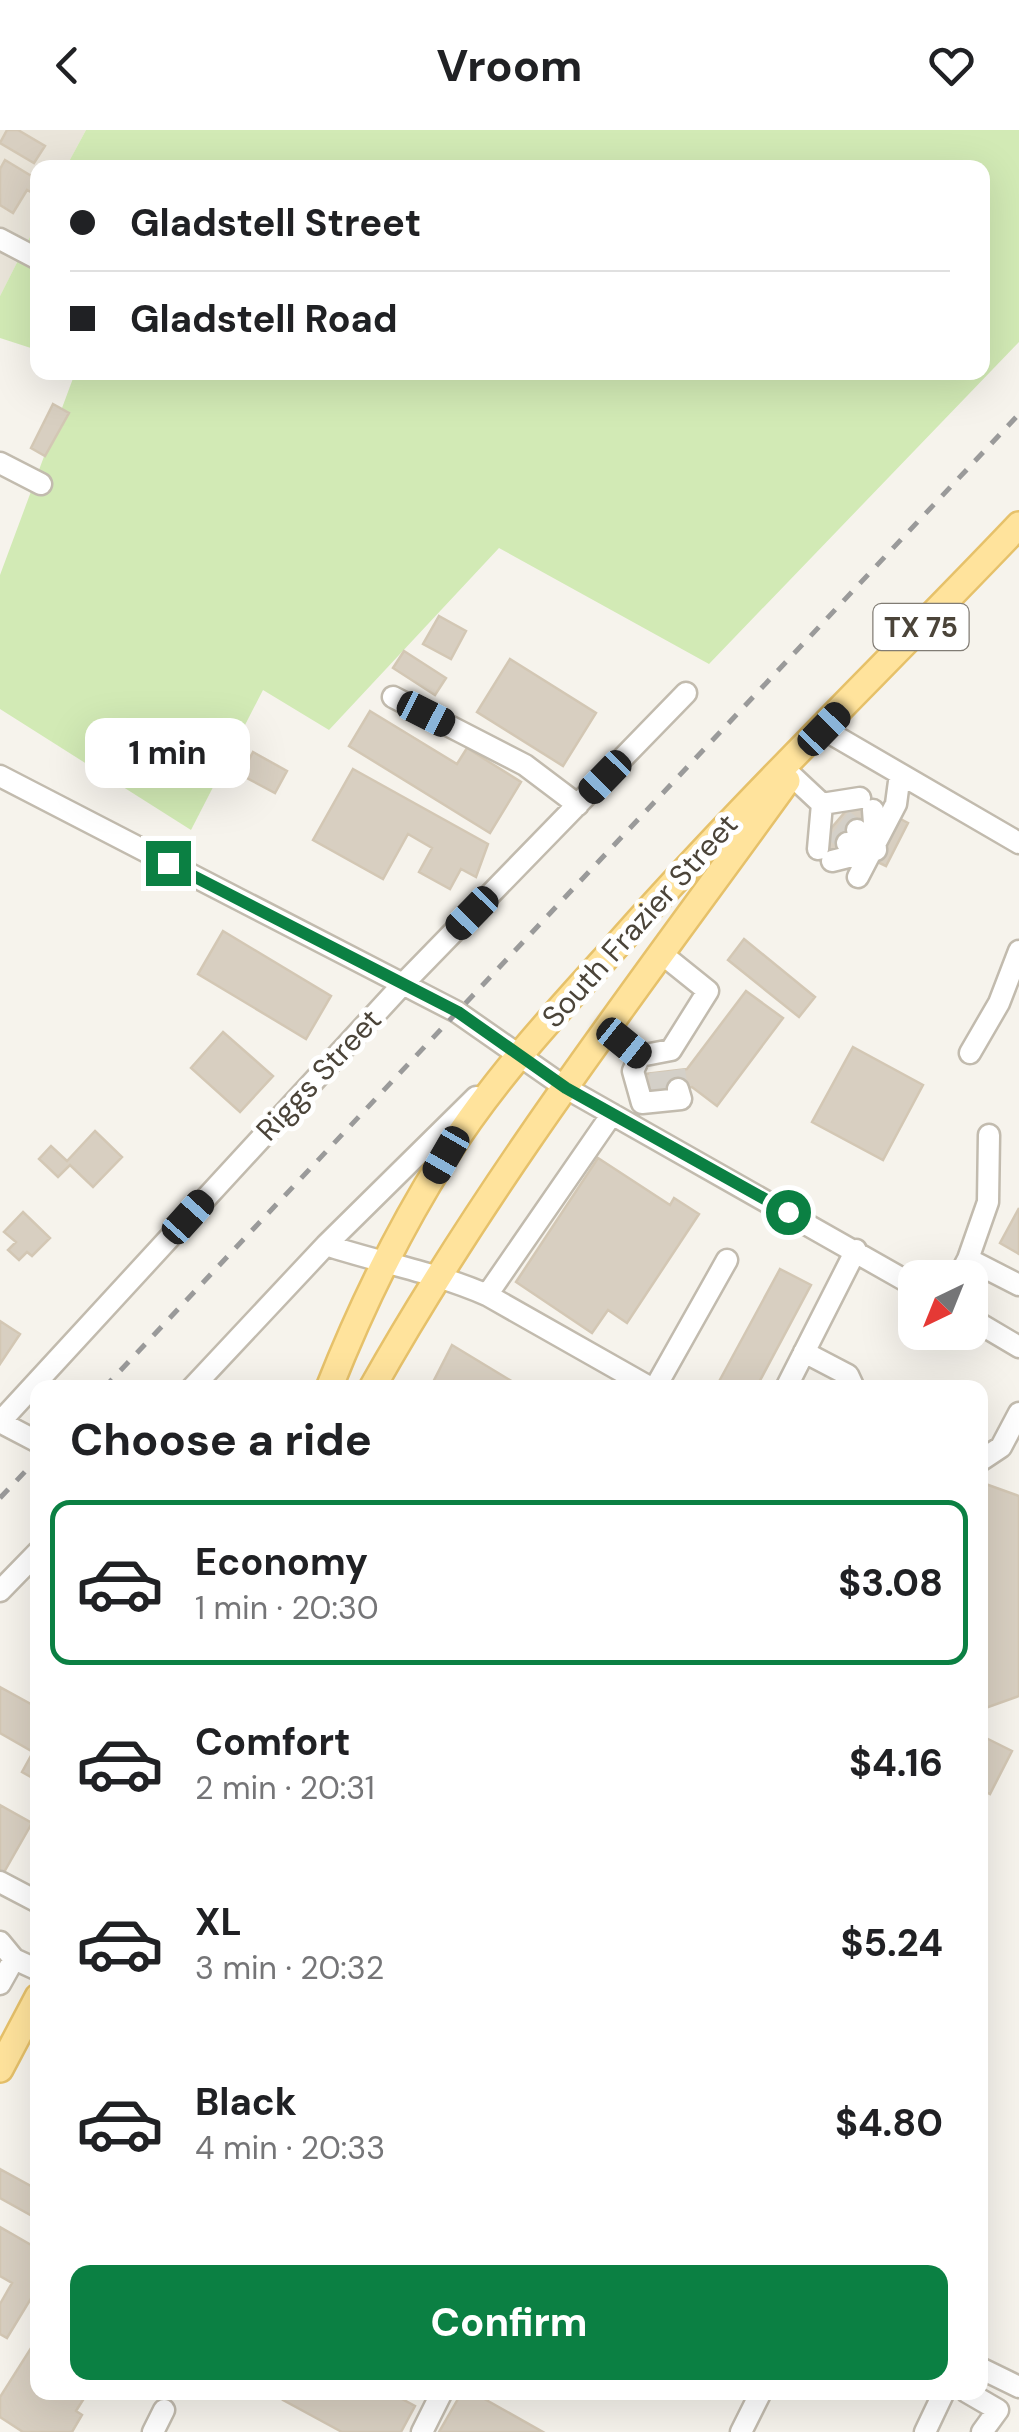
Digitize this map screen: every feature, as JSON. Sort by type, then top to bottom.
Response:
[{"type":"main road","name":"South Frazier Street","points":[[332,1380],[382,1264],[446,1155],[520,1054],[721,827],[824,729],[1019,525]]},
{"type":"main road","name":"South Frazier Street","points":[[377,1380],[566,1088],[824,729]]},
{"type":"main road","points":[[0,2069],[30,2012]]},
{"type":"street","points":[[0,240],[30,254]]},
{"type":"street","points":[[0,464],[41,484]]},
{"type":"street","name":"Riggs Street","points":[[39,1380],[403,984],[686,693]]},
{"type":"street","points":[[393,698],[525,765],[578,805]]},
{"type":"street","points":[[824,729],[1019,843]]},
{"type":"street","points":[[858,877],[876,850],[896,804],[900,774]]},
{"type":"street","points":[[791,775],[846,830],[876,850]]},
{"type":"street","points":[[0,776],[458,1012],[566,1088],[898,1276]]},
{"type":"street","points":[[822,804],[846,830],[876,850]]},
{"type":"street","points":[[970,1053],[999,1003],[1019,951]]},
{"type":"street","points":[[656,1140],[662,1073],[708,991],[662,954]]},
{"type":"street","points":[[999,1003],[1019,1014]]},
{"type":"street","points":[[608,1030],[662,1073]]},
{"type":"street","points":[[199,1380],[326,1245],[520,1054]]},
{"type":"street","points":[[486,1295],[612,1114]]},
{"type":"street","points":[[966,1260],[988,1202],[989,1135]]},
{"type":"street","points":[[326,1245],[382,1264],[442,1275],[486,1295],[639,1380]]},
{"type":"street","points":[[790,1380],[856,1250]]},
{"type":"street","points":[[658,1380],[727,1260]]},
{"type":"street","points":[[988,1276],[1019,1285]]},
{"type":"street","points":[[988,1329],[1019,1347]]},
{"type":"street","points":[[804,1352],[848,1375],[850,1380]]},
{"type":"street","name":"Riggs Street","points":[[0,1422],[30,1389]]},
{"type":"street","points":[[988,1456],[1001,1447],[1019,1412]]},
{"type":"street","points":[[0,1422],[30,1438]]},
{"type":"street","points":[[0,1592],[30,1560]]},
{"type":"street","points":[[0,1882],[30,1898]]},
{"type":"street","points":[[0,1942],[14,1959],[30,1966]]},
{"type":"street","points":[[0,1984],[14,1959]]},
{"type":"street","points":[[988,2372],[1019,2387]]},
{"type":"street","points":[[422,2432],[438,2400]]},
{"type":"street","points":[[741,2432],[757,2400]]},
{"type":"street","points":[[925,2432],[940,2400]]},
{"type":"street","points":[[981,2400],[998,2410],[982,2432]]},
{"type":"street","points":[[154,2432],[164,2410]]},
{"type":"shaded area","points":[[0,130],[86,130],[70,160],[30,160],[30,237],[0,296]]},
{"type":"green space","points":[[86,130],[1019,130],[1019,342],[990,372],[990,160],[70,160]]},
{"type":"green space","points":[[30,237],[30,348],[0,338],[0,296]]},
{"type":"green space","points":[[72,380],[982,380],[709,664],[499,548],[329,730],[263,690],[191,830],[0,709],[0,575]]},
{"type":"building","points":[[7,130],[18,130],[45,146],[36,160],[30,161],[0,143]]},
{"type":"building","points":[[5,160],[30,175],[30,192],[27,190],[13,213],[0,205],[0,169]]},
{"type":"building","points":[[53,404],[69,413],[45,456],[31,448]]},
{"type":"building","points":[[439,616],[466,631],[451,659],[423,644]]},
{"type":"building","points":[[404,651],[446,678],[435,695],[393,668]]},
{"type":"building","points":[[510,659],[596,713],[563,766],[477,712]]},
{"type":"building","points":[[370,711],[457,764],[467,748],[521,782],[490,833],[349,746]]},
{"type":"building","points":[[253,752],[287,771],[275,793],[241,775]]},
{"type":"building","points":[[353,769],[488,844],[476,877],[461,869],[450,889],[419,872],[432,848],[408,834],[383,879],[313,840]]},
{"type":"building","points":[[862,792],[875,803],[823,863],[811,852]]},
{"type":"building","points":[[895,816],[908,823],[886,866],[873,860]]},
{"type":"building","points":[[223,931],[331,996],[306,1039],[198,974]]},
{"type":"building","points":[[744,939],[815,997],[799,1017],[728,960]]},
{"type":"building","points":[[746,991],[783,1018],[717,1106],[692,1087],[646,1093],[644,1074],[687,1069]]},
{"type":"building","points":[[223,1032],[273,1076],[240,1112],[191,1068]]},
{"type":"building","points":[[853,1047],[923,1085],[883,1160],[812,1122]]},
{"type":"building","points":[[95,1131],[122,1157],[93,1187],[70,1165],[58,1177],[39,1159],[51,1146],[67,1161]]},
{"type":"building","points":[[598,1158],[670,1205],[674,1198],[699,1214],[627,1323],[608,1310],[592,1333],[516,1282]]},
{"type":"building","points":[[1019,1208],[1019,1254],[1000,1243]]},
{"type":"building","points":[[23,1212],[50,1238],[32,1256],[27,1252],[19,1260],[8,1250],[16,1242],[4,1232]]},
{"type":"building","points":[[780,1269],[811,1285],[760,1380],[720,1380]]},
{"type":"building","points":[[0,1321],[20,1334],[0,1364]]},
{"type":"building","points":[[452,1345],[510,1380],[434,1380]]},
{"type":"building","points":[[988,1485],[1019,1496],[1019,1696],[988,1707]]},
{"type":"building","points":[[0,1687],[30,1704],[30,1750],[0,1733]]},
{"type":"building","points":[[988,1739],[1012,1751],[988,1793]]},
{"type":"building","points":[[30,1757],[30,1776],[22,1772]]},
{"type":"building","points":[[0,1805],[30,1822],[30,1827],[3,1874]]},
{"type":"building","points":[[0,2169],[30,2186],[30,2215],[0,2198]]},
{"type":"building","points":[[0,2227],[30,2244],[30,2300],[7,2338],[0,2334],[0,2304],[12,2283],[0,2276]]},
{"type":"building","points":[[30,2350],[30,2400],[83,2400],[76,2411],[82,2415],[72,2432],[23,2432],[0,2417],[0,2397]]},
{"type":"building","points":[[283,2400],[404,2400],[415,2406],[401,2432],[342,2432]]},
{"type":"building","points":[[457,2400],[486,2400],[543,2432],[439,2432]]},
{"type":"tunnel","points":[[843,819],[857,830]]},
{"type":"tunnel","points":[[834,831],[847,843]]},
{"type":"tunnel","points":[[675,1070],[678,1089]]},
{"type":"tunnel","points":[[659,1072],[661,1091]]},
{"type":"railway","points":[[112,1380],[1019,414]]},
{"type":"railway","points":[[0,1498],[30,1466]]},
{"type":"route","points":[[168,863],[458,1012],[566,1088],[788,1212]]}]
